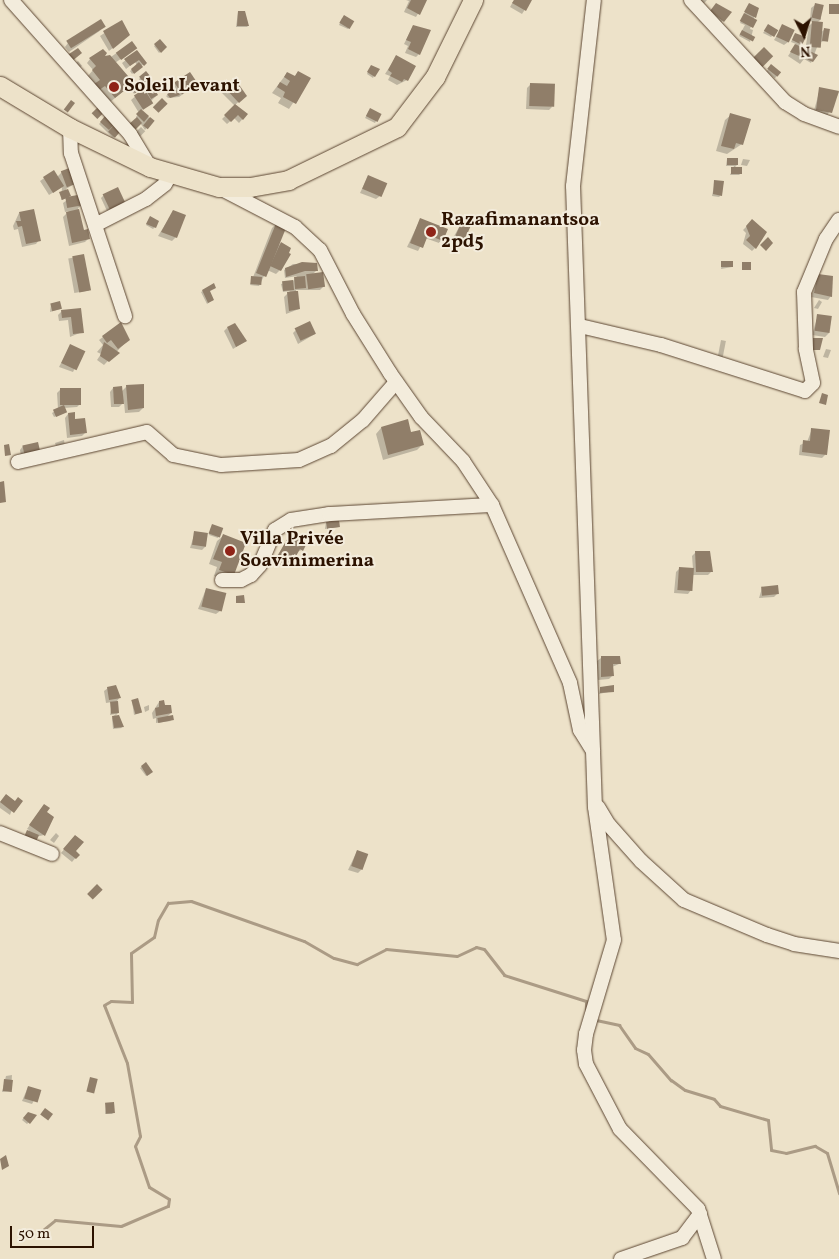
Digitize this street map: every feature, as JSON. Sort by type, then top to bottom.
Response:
[{"type":"main road","points":[[2,86],[70,128],[150,167],[219,187],[250,187],[288,180],[396,127],[435,77],[473,0]]},
{"type":"street","points":[[11,0],[130,134],[150,167]]},
{"type":"street","points":[[594,0],[573,186],[580,326],[595,802],[614,940],[586,1034],[584,1050],[586,1064],[620,1129],[682,1190],[700,1214],[714,1259]]},
{"type":"street","points":[[691,0],[785,102],[804,114],[839,127]]},
{"type":"street","points":[[70,128],[71,153],[125,316]]},
{"type":"street","points":[[95,225],[146,200],[165,184],[171,174]]},
{"type":"street","points":[[219,187],[295,227],[320,250],[353,314],[396,382],[421,417],[463,461],[492,505],[570,683],[580,730],[593,751]]},
{"type":"street","points":[[580,326],[661,345],[805,391],[813,383],[806,349],[804,292],[826,239],[839,220]]},
{"type":"street","points":[[18,462],[147,432],[174,455],[221,465],[299,460],[332,446],[363,420],[396,382]]},
{"type":"street","points":[[222,580],[241,580],[251,574],[260,565],[275,530],[292,520],[329,514],[492,505]]},
{"type":"street","points":[[595,802],[609,825],[641,861],[684,900],[767,935],[794,944],[839,951]]},
{"type":"street","points":[[0,833],[52,854]]},
{"type":"street","points":[[621,1259],[682,1238],[700,1214]]},
{"type":"building","points":[[411,0],[427,0],[420,15],[407,8]]},
{"type":"building","points":[[514,0],[532,0],[526,11],[512,3]]},
{"type":"building","points":[[716,3],[732,12],[724,22],[710,11]]},
{"type":"building","points":[[749,3],[759,8],[756,18],[744,12]]},
{"type":"building","points":[[815,3],[824,5],[820,20],[812,18]]},
{"type":"building","points":[[829,4],[839,4],[839,14],[829,14]]},
{"type":"building","points":[[238,11],[245,11],[249,26],[237,26]]},
{"type":"building","points":[[744,13],[757,20],[753,28],[740,21]]},
{"type":"building","points":[[344,15],[354,21],[350,29],[339,23]]},
{"type":"building","points":[[101,19],[106,27],[71,48],[66,41]]},
{"type":"building","points":[[122,20],[130,35],[113,49],[103,31]]},
{"type":"building","points":[[812,21],[823,22],[821,48],[810,47]]},
{"type":"building","points":[[768,24],[778,30],[774,37],[764,31]]},
{"type":"building","points":[[782,24],[795,30],[789,43],[776,37]]},
{"type":"building","points":[[413,25],[431,30],[420,55],[408,49],[411,42],[406,40]]},
{"type":"building","points":[[824,28],[830,29],[828,42],[822,41]]},
{"type":"building","points":[[742,30],[755,37],[753,41],[740,34]]},
{"type":"building","points":[[795,33],[806,37],[802,45],[792,40]]},
{"type":"building","points":[[160,39],[167,47],[161,53],[154,44]]},
{"type":"building","points":[[132,41],[137,48],[121,60],[116,53]]},
{"type":"building","points":[[795,44],[818,55],[813,62],[790,52]]},
{"type":"building","points":[[764,47],[773,56],[762,68],[753,58]]},
{"type":"building","points":[[78,48],[82,53],[71,62],[66,56]]},
{"type":"building","points":[[103,49],[107,53],[105,56],[110,55],[134,83],[115,98],[105,86],[99,90],[94,84],[100,80],[92,70],[96,66],[89,58]]},
{"type":"building","points":[[137,50],[147,63],[144,66],[139,60],[130,66],[124,59]]},
{"type":"building","points":[[396,55],[416,66],[408,81],[404,79],[402,82],[390,76],[392,73],[388,70]]},
{"type":"building","points":[[139,62],[143,67],[134,74],[131,69]]},
{"type":"building","points":[[771,64],[781,72],[777,77],[767,69]]},
{"type":"building","points":[[371,65],[380,69],[375,77],[367,72]]},
{"type":"building","points":[[146,71],[151,77],[144,83],[139,77]]},
{"type":"building","points":[[298,71],[311,78],[296,104],[283,97],[285,92],[277,87],[280,82],[287,86],[290,81],[284,77],[287,72],[295,76]]},
{"type":"building","points":[[190,72],[198,84],[182,94],[174,83]]},
{"type":"building","points":[[235,79],[247,96],[239,103],[225,88]]},
{"type":"building","points":[[140,81],[144,88],[135,93],[131,87]]},
{"type":"building","points":[[151,83],[158,95],[151,99],[144,87]]},
{"type":"building","points":[[530,83],[555,84],[554,107],[529,106]]},
{"type":"building","points":[[819,87],[839,91],[832,113],[816,110]]},
{"type":"building","points":[[175,88],[180,95],[170,98],[167,94]]},
{"type":"building","points":[[144,89],[153,103],[143,110],[134,96]]},
{"type":"building","points":[[162,98],[168,104],[158,113],[153,107]]},
{"type":"building","points":[[71,100],[75,103],[68,113],[64,110]]},
{"type":"building","points":[[235,104],[248,114],[243,120],[238,115],[231,122],[224,115]]},
{"type":"building","points":[[98,107],[104,113],[97,119],[92,113]]},
{"type":"building","points":[[370,108],[382,114],[377,122],[366,116]]},
{"type":"building","points":[[141,109],[149,116],[144,122],[136,114]]},
{"type":"building","points":[[730,113],[751,119],[743,145],[736,143],[734,149],[721,146]]},
{"type":"building","points":[[105,116],[114,125],[109,130],[100,122]]},
{"type":"building","points":[[137,117],[142,123],[135,130],[129,124]]},
{"type":"building","points":[[150,117],[155,121],[148,129],[143,126]]},
{"type":"building","points":[[114,125],[121,131],[115,138],[108,132]]},
{"type":"building","points":[[727,158],[738,158],[738,165],[727,165]]},
{"type":"building","points":[[72,167],[78,183],[67,187],[61,171]]},
{"type":"building","points":[[731,167],[742,167],[742,174],[731,174]]},
{"type":"building","points":[[54,170],[64,186],[53,193],[43,177]]},
{"type":"building","points":[[368,175],[387,183],[381,197],[362,189]]},
{"type":"building","points":[[714,180],[724,181],[722,196],[713,194]]},
{"type":"building","points":[[118,187],[125,202],[110,210],[103,194]]},
{"type":"building","points":[[68,189],[71,196],[62,200],[59,192]]},
{"type":"building","points":[[83,194],[85,205],[67,208],[65,197]]},
{"type":"building","points":[[34,209],[41,241],[26,244],[22,226],[18,227],[16,221],[21,221],[19,212]]},
{"type":"building","points":[[79,209],[84,230],[88,229],[90,239],[72,243],[66,212]]},
{"type":"building","points":[[173,210],[186,215],[177,238],[161,232]]},
{"type":"building","points":[[150,216],[159,221],[156,228],[146,224]]},
{"type":"building","name":"Razafimanantsoa 2pd5","points":[[420,218],[448,229],[443,241],[428,235],[423,248],[410,243]]},
{"type":"building","points":[[752,219],[767,232],[756,249],[746,240],[750,236],[746,226]]},
{"type":"building","points":[[277,221],[287,225],[266,277],[256,273]]},
{"type":"building","points":[[462,221],[471,225],[465,240],[455,236]]},
{"type":"building","points":[[768,237],[773,243],[766,251],[760,245]]},
{"type":"building","points":[[281,242],[291,248],[289,253],[291,254],[281,271],[270,266]]},
{"type":"building","points":[[84,254],[91,290],[79,293],[72,256]]},
{"type":"building","points":[[721,261],[733,261],[733,267],[721,267]]},
{"type":"building","points":[[302,262],[317,263],[318,271],[305,271],[286,277],[285,268]]},
{"type":"building","points":[[742,262],[751,262],[751,270],[742,270]]},
{"type":"building","points":[[323,272],[325,287],[308,289],[306,274]]},
{"type":"building","points":[[818,274],[833,276],[832,297],[814,293]]},
{"type":"building","points":[[251,276],[262,277],[261,285],[250,284]]},
{"type":"building","points":[[305,276],[306,288],[295,289],[294,277]]},
{"type":"building","points":[[293,280],[294,290],[283,291],[282,281]]},
{"type":"building","points":[[214,283],[216,288],[210,291],[214,300],[208,303],[202,290]]},
{"type":"building","points":[[298,291],[300,309],[289,311],[287,292]]},
{"type":"building","points":[[60,301],[62,309],[52,311],[50,303]]},
{"type":"building","points":[[81,308],[84,333],[73,334],[71,317],[62,318],[61,310]]},
{"type":"building","points":[[817,314],[832,316],[829,333],[815,331]]},
{"type":"building","points":[[310,321],[316,334],[301,341],[295,328]]},
{"type":"building","points":[[121,322],[130,340],[118,349],[111,340],[107,343],[102,336]]},
{"type":"building","points":[[235,323],[247,341],[236,347],[227,327]]},
{"type":"building","points":[[813,338],[823,338],[820,350],[813,350]]},
{"type":"building","points":[[104,342],[120,353],[109,362],[100,356]]},
{"type":"building","points":[[70,344],[85,351],[77,370],[61,363]]},
{"type":"building","points":[[144,384],[144,408],[128,410],[126,385]]},
{"type":"building","points":[[122,386],[124,404],[114,404],[113,387]]},
{"type":"building","points":[[60,388],[81,388],[81,405],[60,405]]},
{"type":"building","points":[[822,393],[828,395],[826,405],[819,403]]},
{"type":"building","points":[[64,405],[67,412],[56,417],[53,410]]},
{"type":"building","points":[[75,412],[75,419],[85,418],[87,433],[70,435],[68,413]]},
{"type":"building","points":[[408,419],[411,432],[420,430],[424,445],[388,455],[381,427]]},
{"type":"building","points":[[811,428],[830,430],[827,455],[802,452],[803,440],[810,441]]},
{"type":"building","points":[[38,442],[40,451],[24,454],[22,446]]},
{"type":"building","points":[[9,444],[11,455],[5,456],[4,445]]},
{"type":"building","points":[[4,481],[6,502],[0,503],[0,482]]},
{"type":"building","points":[[339,520],[340,527],[327,529],[326,522]]},
{"type":"building","points":[[212,524],[223,528],[220,538],[209,533]]},
{"type":"building","points":[[194,531],[208,533],[206,547],[192,545]]},
{"type":"building","name":"Villa Privée Soavinimerina","points":[[223,534],[246,543],[234,575],[219,570],[222,562],[213,559]]},
{"type":"building","points":[[290,534],[307,543],[303,551],[300,549],[291,565],[277,557]]},
{"type":"building","points":[[695,551],[710,551],[713,572],[696,572]]},
{"type":"building","points":[[679,567],[694,568],[692,591],[677,590]]},
{"type":"building","points":[[778,585],[779,594],[762,596],[761,587]]},
{"type":"building","points":[[206,588],[226,593],[222,612],[201,606]]},
{"type":"building","points":[[244,595],[245,603],[236,603],[236,596]]},
{"type":"building","points":[[601,656],[620,656],[621,664],[613,664],[614,676],[601,677]]},
{"type":"building","points":[[116,685],[121,698],[109,700],[107,687]]},
{"type":"building","points":[[614,685],[614,692],[600,693],[600,687]]},
{"type":"building","points":[[138,698],[142,712],[135,714],[131,700]]},
{"type":"building","points":[[164,700],[165,705],[171,705],[172,713],[156,716],[155,708],[159,707],[159,701]]},
{"type":"building","points":[[118,701],[119,713],[111,714],[110,702]]},
{"type":"building","points":[[119,715],[124,727],[114,728],[112,716]]},
{"type":"building","points":[[173,715],[174,720],[158,723],[157,718]]},
{"type":"building","points":[[146,762],[153,772],[147,776],[141,766]]},
{"type":"building","points":[[6,794],[15,801],[18,797],[23,801],[14,813],[0,802]]},
{"type":"building","points":[[44,804],[50,808],[47,812],[54,817],[45,836],[29,825]]},
{"type":"building","points":[[27,830],[39,835],[35,843],[23,838]]},
{"type":"building","points":[[75,835],[84,842],[76,851],[80,855],[76,859],[63,849]]},
{"type":"building","points":[[357,850],[368,854],[362,870],[351,866]]},
{"type":"building","points":[[97,884],[103,890],[93,900],[87,894]]},
{"type":"building","points":[[90,1077],[98,1079],[94,1093],[86,1092]]},
{"type":"building","points":[[4,1079],[13,1080],[12,1092],[3,1091]]},
{"type":"building","points":[[28,1086],[41,1090],[38,1103],[24,1098]]},
{"type":"building","points":[[114,1102],[115,1113],[106,1114],[105,1103]]},
{"type":"building","points":[[45,1108],[53,1114],[48,1120],[40,1114]]},
{"type":"building","points":[[28,1112],[37,1115],[30,1124],[23,1118]]},
{"type":"building","points":[[6,1155],[9,1166],[2,1170],[0,1159]]},
{"type":"waterway","points":[[38,1234],[55,1220],[121,1226],[168,1206],[169,1199],[149,1187],[135,1146],[140,1136],[127,1063],[104,1005],[111,1001],[132,1002],[131,953],[154,937],[158,920],[168,903],[191,901],[304,941],[334,958],[357,964],[386,949],[457,956],[476,947],[484,949],[504,975],[586,1001],[586,1014]]},
{"type":"waterway","points":[[596,1020],[619,1025],[635,1048],[648,1054],[671,1080],[685,1090],[714,1099],[720,1106],[768,1120],[771,1150],[786,1153],[815,1146],[827,1153],[839,1193]]},
{"type":"place","name":"Soleil Levant","points":[[114,87]]},
{"type":"place","name":"Razafimanantsoa 2pd5","points":[[431,232]]},
{"type":"place","name":"Villa Privée Soavinimerina","points":[[230,551]]}]
